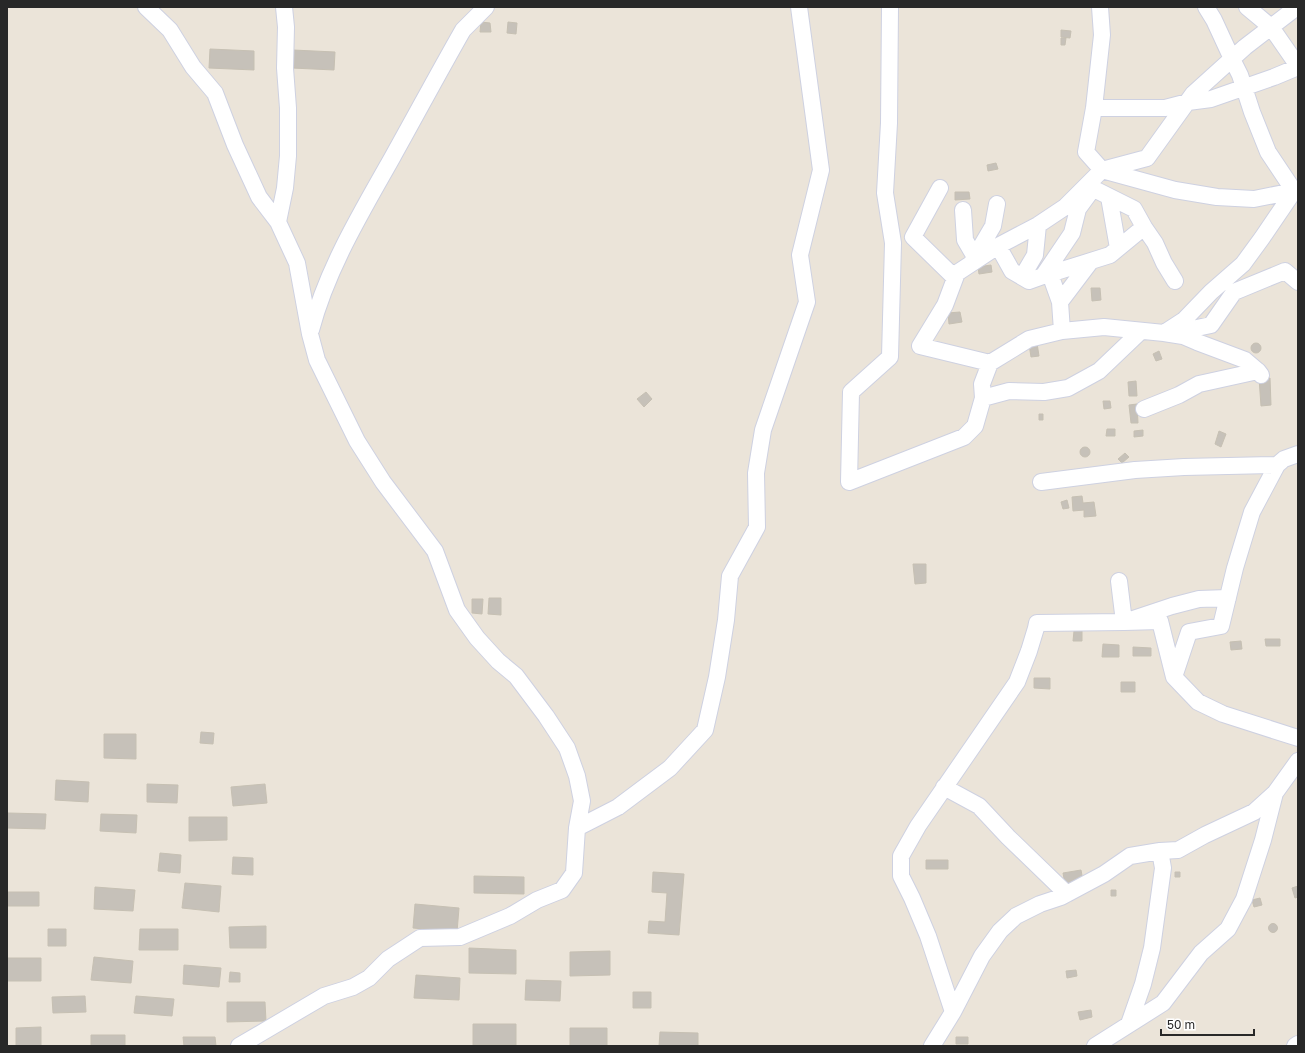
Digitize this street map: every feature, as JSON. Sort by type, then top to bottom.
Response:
[{"type":"street","points":[[146,7],[170,30],[193,67],[215,94],[259,197],[278,222],[297,263],[310,334],[317,360],[357,441],[383,482],[435,551],[457,610],[477,638],[520,682],[546,716],[567,748],[577,776],[582,801],[577,828],[574,873],[562,890],[537,900],[510,916],[460,936],[420,938],[388,959],[369,978],[353,987],[324,996],[239,1046]]},
{"type":"street","points":[[278,222],[285,188],[288,156],[288,108],[285,68],[286,27],[284,7]]},
{"type":"street","points":[[310,334],[316,311],[335,264],[366,203],[463,30],[486,7]]},
{"type":"street","points":[[577,828],[618,807],[670,768],[705,730],[717,677],[726,620],[730,576],[757,527],[756,473],[763,430],[807,302],[800,255],[821,170],[799,7]]},
{"type":"street","points":[[890,7],[889,123],[885,193],[893,242],[890,357],[852,392],[849,482],[964,437],[975,426],[983,398],[982,384],[990,363],[1029,339],[1062,331],[1104,328],[1164,333],[1183,336],[1245,360],[1260,373],[1199,384],[1179,395],[1144,409]]},
{"type":"street","points":[[1100,7],[1102,35],[1094,108],[1086,152],[1102,170],[1176,190],[1217,197],[1254,199],[1294,191]]},
{"type":"street","points":[[1206,7],[1214,20],[1240,75],[1252,112],[1268,152],[1294,191]]},
{"type":"street","points":[[1247,7],[1274,32],[1298,49]]},
{"type":"street","points":[[990,363],[920,346],[945,304],[957,273],[973,260],[1038,226],[1065,207],[1102,170],[1147,158],[1193,94],[1244,47],[1274,32],[1297,7]]},
{"type":"street","points":[[1177,116],[1224,104],[1298,66],[1274,32]]},
{"type":"street","points":[[1094,108],[1165,108],[1188,102],[1246,92],[1298,77]]},
{"type":"street","points":[[1047,275],[1072,233],[1078,209],[1102,170]]},
{"type":"street","points":[[940,188],[913,237],[955,278]]},
{"type":"street","points":[[1092,188],[1134,209],[1144,227],[1156,243],[1164,263],[1175,281]]},
{"type":"street","points":[[1164,333],[1184,320],[1211,292],[1243,264],[1294,191]]},
{"type":"street","points":[[1109,197],[1118,248]]},
{"type":"street","points":[[973,260],[993,226],[997,204]]},
{"type":"street","points":[[963,210],[965,240],[973,260]]},
{"type":"street","points":[[1022,277],[1035,255],[1038,226]]},
{"type":"street","points":[[998,246],[1012,271],[1029,281],[1110,255],[1144,227]]},
{"type":"street","points":[[1060,302],[1091,261]]},
{"type":"street","points":[[1183,336],[1192,329],[1211,325],[1234,292],[1285,271],[1298,282]]},
{"type":"street","points":[[1047,275],[1060,302],[1062,331]]},
{"type":"street","points":[[1183,336],[1184,320]]},
{"type":"street","points":[[983,398],[1009,391],[1044,392],[1068,388],[1099,371],[1140,331]]},
{"type":"street","points":[[1174,677],[1189,632],[1221,626],[1235,568],[1252,512],[1277,465],[1284,459],[1298,454]]},
{"type":"street","points":[[1041,482],[1135,470],[1184,466],[1277,465]]},
{"type":"street","points":[[1119,581],[1124,622]]},
{"type":"street","points":[[1124,622],[1172,606],[1199,599],[1228,598]]},
{"type":"street","points":[[953,1012],[928,936],[901,876],[901,856],[918,826],[1017,682],[1029,651],[1036,628],[1036,623],[1160,621],[1174,677],[1198,702],[1223,714],[1298,738]]},
{"type":"street","points":[[932,1046],[953,1012],[982,956],[1000,931],[1016,916],[1040,904],[1066,894],[1104,874],[1130,856],[1160,851],[1178,850],[1205,835],[1254,812],[1275,793],[1298,761]]},
{"type":"street","points":[[944,788],[979,806],[1066,894]]},
{"type":"street","points":[[1095,1046],[1164,1003],[1201,953],[1228,929],[1244,899],[1263,840],[1275,793]]},
{"type":"street","points":[[1129,1024],[1143,984],[1152,948],[1163,868],[1160,851]]},
{"type":"building","points":[[481,22],[490,23],[491,32],[480,32]]},
{"type":"building","points":[[508,22],[517,23],[516,34],[507,33]]},
{"type":"building","points":[[1061,30],[1071,31],[1070,38],[1061,37]]},
{"type":"building","points":[[1061,38],[1066,38],[1065,45],[1061,45]]},
{"type":"building","points":[[210,49],[254,51],[254,70],[209,68]]},
{"type":"building","points":[[293,50],[335,52],[334,70],[292,68]]},
{"type":"building","points":[[996,163],[998,169],[988,171],[987,165]]},
{"type":"building","points":[[955,192],[969,192],[970,199],[955,200]]},
{"type":"building","points":[[991,265],[992,272],[979,274],[978,267]]},
{"type":"building","points":[[1091,288],[1100,288],[1101,300],[1092,301]]},
{"type":"building","points":[[960,312],[962,322],[949,324],[948,313]]},
{"type":"building","points":[[1037,343],[1039,356],[1031,357],[1029,344]]},
{"type":"building","points":[[1254,343],[1258,343],[1260,344],[1260,352],[1254,353],[1251,350],[1251,346]]},
{"type":"building","points":[[1159,351],[1162,359],[1156,361],[1153,354]]},
{"type":"building","points":[[1259,378],[1270,378],[1271,405],[1261,406]]},
{"type":"building","points":[[1136,381],[1137,396],[1129,396],[1128,382]]},
{"type":"building","points":[[646,392],[652,399],[644,407],[637,399]]},
{"type":"building","points":[[1103,401],[1110,401],[1111,408],[1104,409]]},
{"type":"building","points":[[1137,404],[1138,423],[1131,423],[1129,405]]},
{"type":"building","points":[[1039,414],[1043,414],[1043,420],[1039,420]]},
{"type":"building","points":[[1107,429],[1115,429],[1115,436],[1106,436]]},
{"type":"building","points":[[1143,430],[1143,436],[1134,437],[1134,431]]},
{"type":"building","points":[[1219,431],[1226,434],[1221,447],[1215,444]]},
{"type":"building","points":[[1083,447],[1087,447],[1089,448],[1089,456],[1083,457],[1080,454],[1080,450]]},
{"type":"building","points":[[1125,453],[1129,457],[1122,463],[1118,459]]},
{"type":"building","points":[[1082,496],[1083,503],[1094,502],[1096,516],[1084,517],[1084,510],[1073,511],[1072,497]]},
{"type":"building","points":[[1067,500],[1069,508],[1063,509],[1061,502]]},
{"type":"building","points":[[913,564],[926,564],[926,583],[915,584]]},
{"type":"building","points":[[489,598],[501,598],[501,615],[488,614]]},
{"type":"building","points":[[472,599],[483,599],[482,614],[472,613]]},
{"type":"building","points":[[1074,631],[1082,631],[1082,641],[1073,641]]},
{"type":"building","points":[[1265,639],[1280,639],[1280,646],[1266,646]]},
{"type":"building","points":[[1241,641],[1242,649],[1231,650],[1230,642]]},
{"type":"building","points":[[1103,644],[1119,645],[1119,657],[1102,657]]},
{"type":"building","points":[[1133,647],[1151,648],[1151,656],[1133,656]]},
{"type":"building","points":[[1034,678],[1050,678],[1050,689],[1034,688]]},
{"type":"building","points":[[1121,682],[1135,682],[1135,692],[1121,692]]},
{"type":"building","points":[[201,732],[214,733],[213,744],[200,743]]},
{"type":"building","points":[[104,734],[136,734],[136,759],[104,758]]},
{"type":"building","points":[[56,780],[89,782],[88,802],[55,800]]},
{"type":"building","points":[[147,784],[178,785],[177,803],[147,802]]},
{"type":"building","points":[[265,784],[267,803],[233,806],[231,787]]},
{"type":"building","points":[[8,813],[46,814],[45,829],[7,828]]},
{"type":"building","points":[[101,814],[137,815],[136,833],[100,831]]},
{"type":"building","points":[[189,817],[227,817],[227,840],[189,841]]},
{"type":"building","points":[[160,853],[181,855],[180,873],[158,871]]},
{"type":"building","points":[[233,857],[253,858],[253,875],[232,874]]},
{"type":"building","points":[[926,860],[948,860],[948,869],[926,869]]},
{"type":"building","points":[[1081,870],[1083,881],[1065,884],[1063,873]]},
{"type":"building","points":[[653,872],[684,874],[679,935],[648,933],[649,921],[665,922],[667,893],[652,892]]},
{"type":"building","points":[[1175,872],[1180,872],[1180,877],[1175,877]]},
{"type":"building","points":[[474,876],[524,877],[524,894],[474,893]]},
{"type":"building","points":[[185,883],[221,886],[219,912],[182,908]]},
{"type":"building","points":[[1298,886],[1298,897],[1295,898],[1292,888]]},
{"type":"building","points":[[95,887],[135,890],[133,911],[94,909]]},
{"type":"building","points":[[1111,890],[1116,890],[1116,896],[1111,896]]},
{"type":"building","points":[[8,892],[39,892],[39,906],[8,906]]},
{"type":"building","points":[[1260,898],[1262,905],[1254,907],[1252,900]]},
{"type":"building","points":[[415,904],[459,908],[457,932],[413,928]]},
{"type":"building","points":[[1273,923],[1278,928],[1273,933],[1268,928]]},
{"type":"building","points":[[266,926],[266,948],[230,948],[229,927]]},
{"type":"building","points":[[48,929],[66,929],[66,946],[48,946]]},
{"type":"building","points":[[140,929],[178,929],[178,950],[139,950]]},
{"type":"building","points":[[469,948],[516,950],[516,974],[469,973]]},
{"type":"building","points":[[610,951],[610,975],[570,976],[570,952]]},
{"type":"building","points":[[94,957],[133,961],[131,983],[91,980]]},
{"type":"building","points":[[7,958],[41,958],[41,981],[7,981]]},
{"type":"building","points":[[184,965],[221,968],[219,987],[183,984]]},
{"type":"building","points":[[1076,970],[1077,976],[1067,978],[1066,971]]},
{"type":"building","points":[[230,972],[240,973],[240,982],[229,982]]},
{"type":"building","points":[[416,975],[460,978],[459,1000],[414,998]]},
{"type":"building","points":[[526,980],[561,981],[560,1001],[525,1000]]},
{"type":"building","points":[[633,992],[651,992],[651,1008],[633,1008]]},
{"type":"building","points":[[85,996],[86,1012],[53,1013],[52,997]]},
{"type":"building","points":[[136,996],[174,999],[172,1016],[134,1013]]},
{"type":"building","points":[[227,1002],[265,1002],[266,1021],[227,1022]]},
{"type":"building","points":[[1091,1010],[1092,1017],[1080,1020],[1078,1012]]},
{"type":"building","points":[[473,1024],[516,1024],[516,1045],[473,1045]]},
{"type":"building","points":[[41,1027],[41,1046],[16,1046],[16,1028]]},
{"type":"building","points":[[570,1028],[607,1028],[607,1046],[570,1046]]},
{"type":"building","points":[[660,1032],[698,1033],[698,1046],[659,1046]]},
{"type":"building","points":[[91,1035],[125,1035],[125,1046],[91,1046]]},
{"type":"building","points":[[183,1037],[215,1037],[216,1046],[184,1046]]},
{"type":"building","points":[[956,1037],[968,1037],[968,1044],[956,1044]]}]
